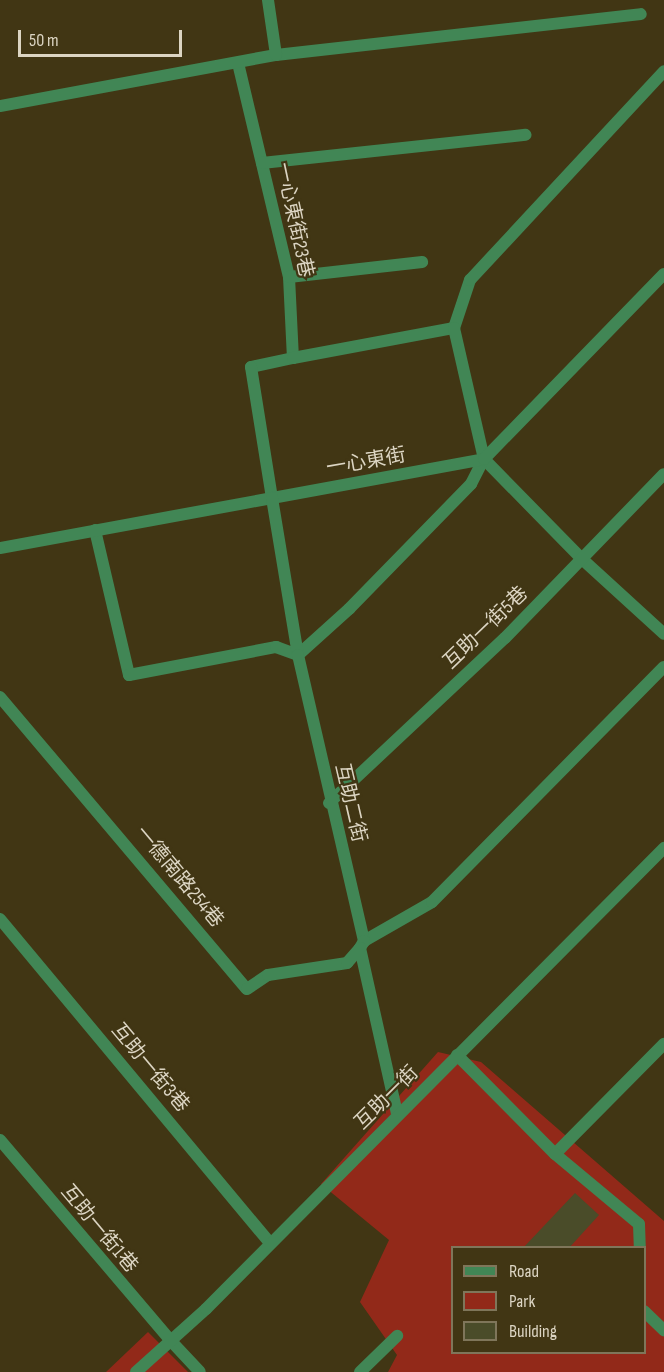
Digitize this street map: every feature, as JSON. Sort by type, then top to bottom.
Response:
[{"type":"street","points":[[268,0],[276,55]]},
{"type":"street","points":[[0,106],[276,55],[641,14]]},
{"type":"street","name":"一心東街23巷","points":[[238,63],[290,277],[292,358]]},
{"type":"street","points":[[664,71],[470,280],[454,328],[484,459],[582,559],[664,634]]},
{"type":"street","points":[[262,164],[526,135]]},
{"type":"street","points":[[290,277],[422,262]]},
{"type":"street","points":[[95,530],[129,675],[276,646],[298,655],[349,609],[471,484],[484,459],[664,274]]},
{"type":"street","points":[[272,498],[251,367],[454,328]]},
{"type":"street","name":"一心東街","points":[[0,548],[484,459]]},
{"type":"street","name":"互助一街5巷","points":[[329,803],[582,559],[664,474]]},
{"type":"street","name":"互助二街","points":[[272,498],[298,655],[397,1114]]},
{"type":"street","points":[[362,945],[432,902],[664,667]]},
{"type":"street","name":"一德南路254巷","points":[[0,697],[247,988],[268,975],[347,963],[362,945]]},
{"type":"street","name":"互助一街","points":[[136,1372],[171,1341],[270,1243],[664,848]]},
{"type":"street","name":"互助一街3巷","points":[[0,919],[270,1243]]},
{"type":"street","points":[[555,1154],[664,1044]]},
{"type":"street","points":[[457,1055],[555,1154],[639,1224],[640,1246]]},
{"type":"street","name":"互助一街1巷","points":[[0,1140],[200,1372]]},
{"type":"street","points":[[646,1312],[664,1330]]},
{"type":"street","points":[[360,1372],[397,1336]]},
{"type":"green space","points":[[438,1052],[481,1062],[664,1221],[664,1372],[388,1372],[397,1355],[360,1302],[389,1240],[321,1184]]},
{"type":"green space","points":[[148,1332],[188,1372],[106,1372]]},
{"type":"building","points":[[575,1193],[599,1215],[571,1246],[525,1246]]}]
